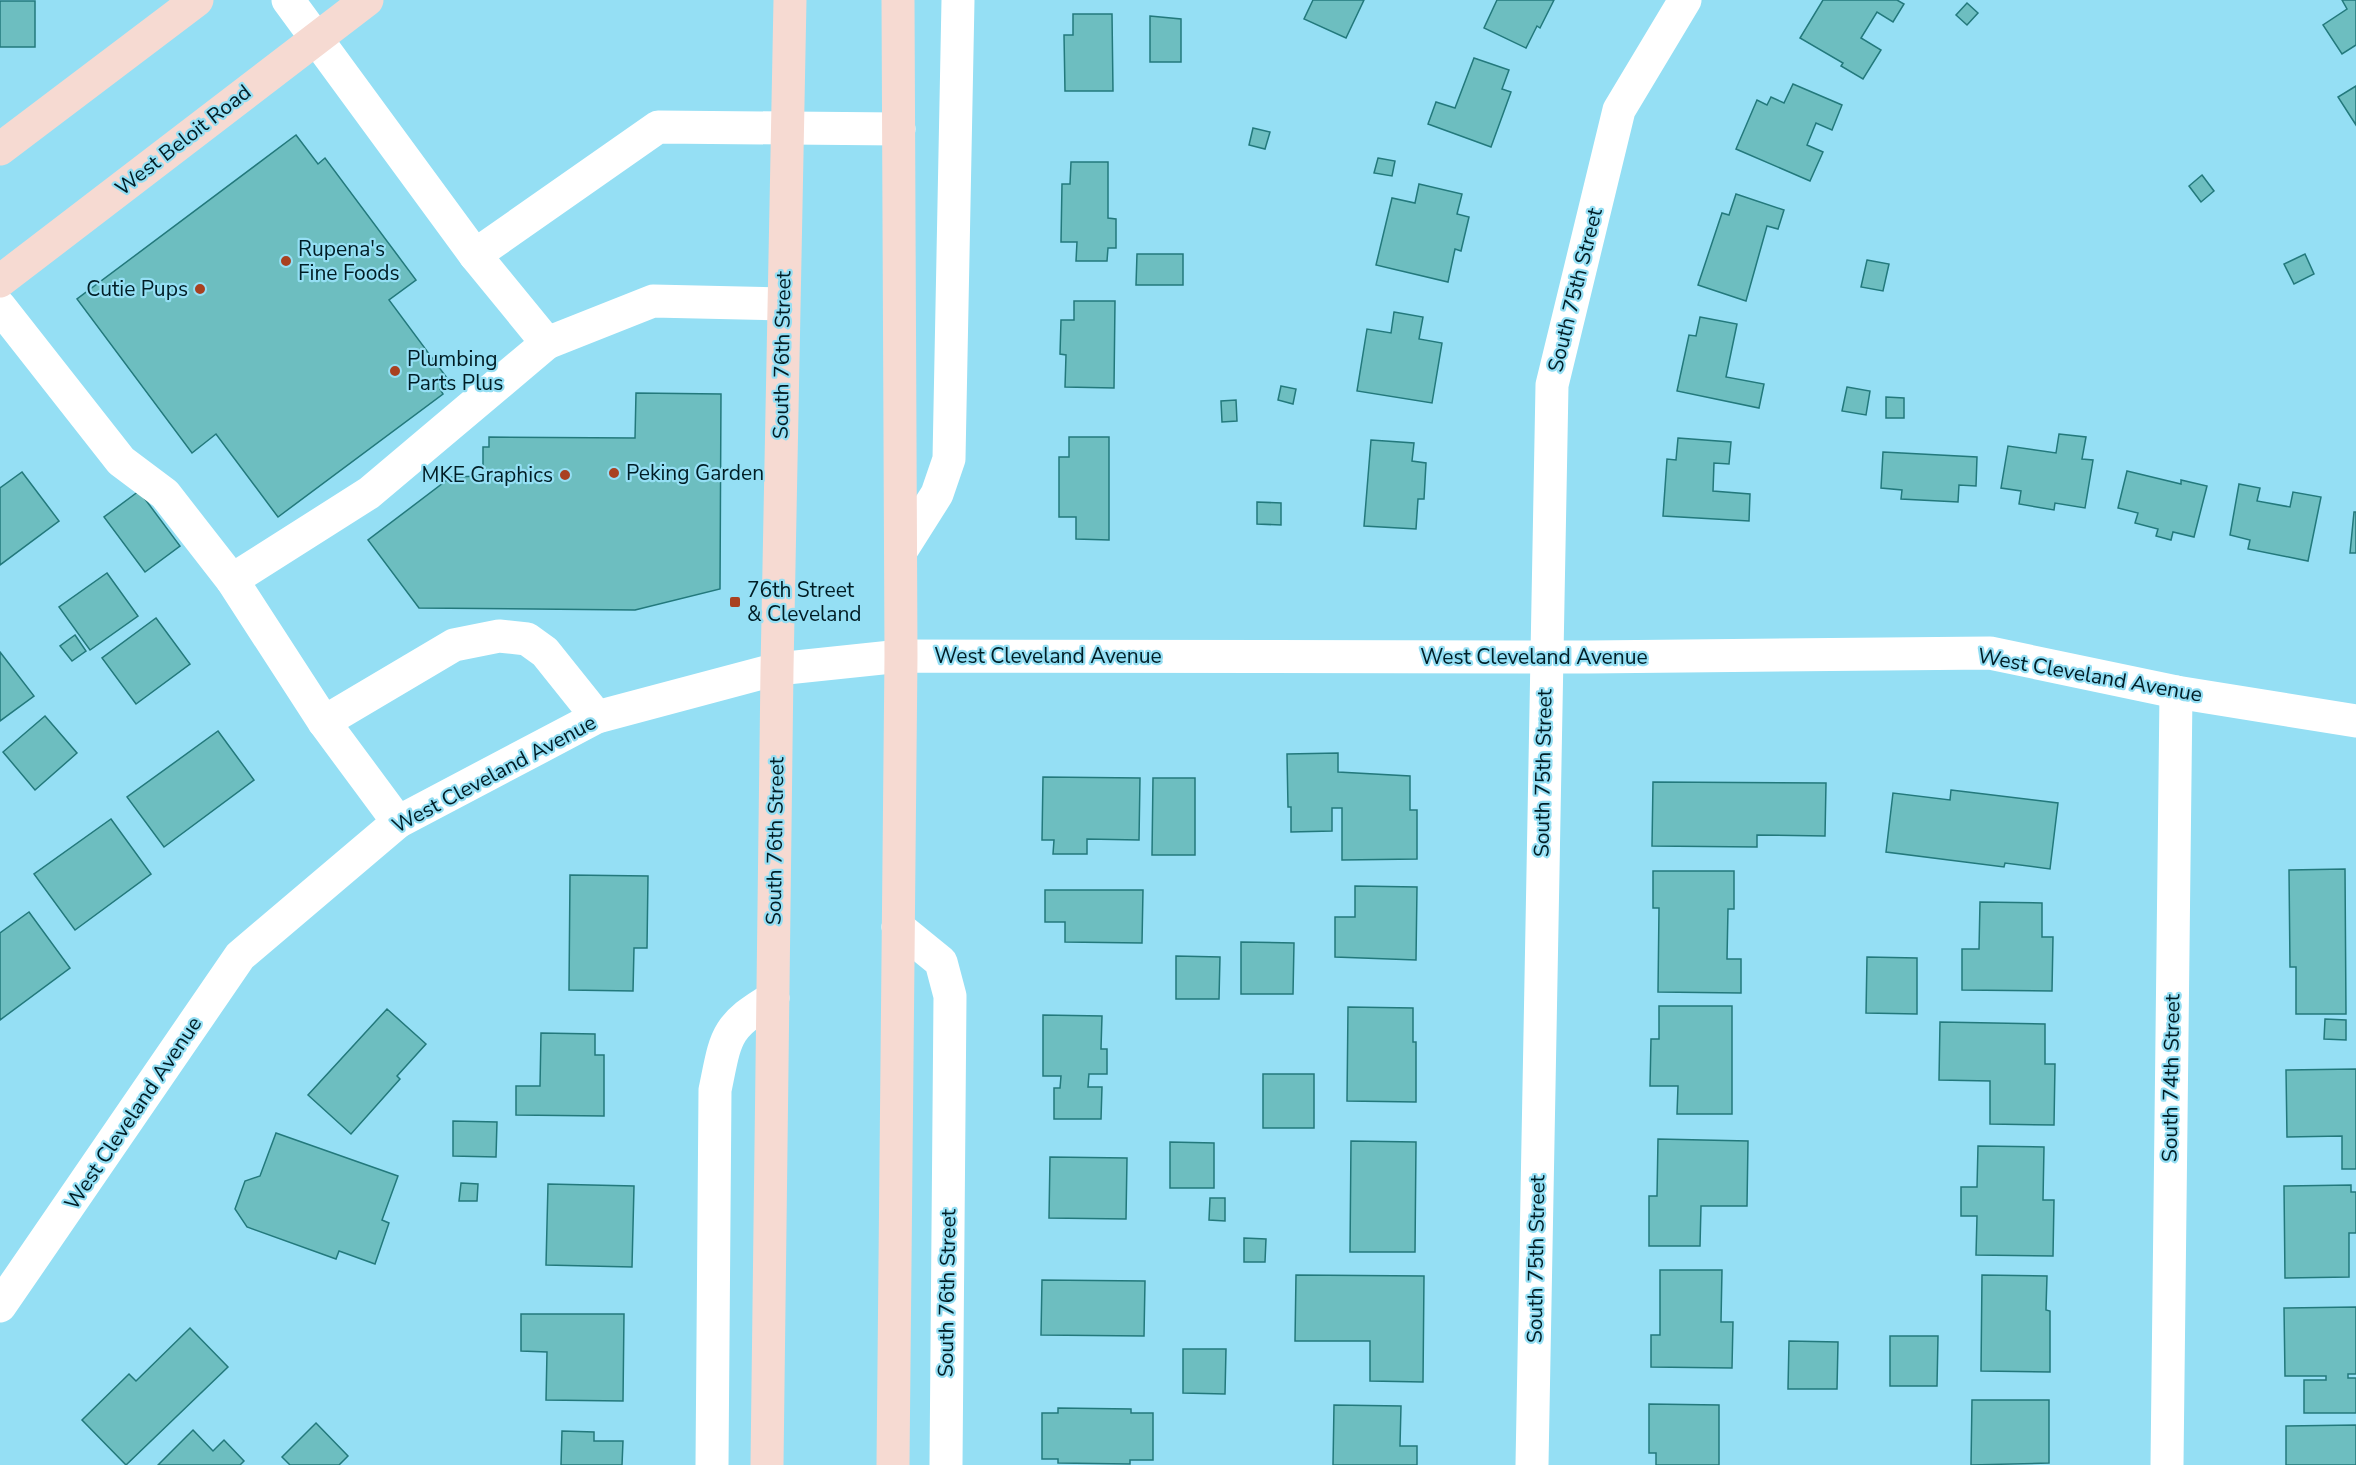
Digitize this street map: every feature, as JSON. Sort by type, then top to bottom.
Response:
[{"type":"main road","points":[[0,149],[197,0]]},
{"type":"main road","name":"West Beloit Road","points":[[0,281],[367,0]]},
{"type":"main road","name":"South 76th Street","points":[[767,1465],[777,669],[790,0]]},
{"type":"main road","points":[[893,1465],[901,656],[898,0]]},
{"type":"street","points":[[288,0],[475,255],[547,343]]},
{"type":"street","points":[[901,551],[937,494],[949,459],[958,0]]},
{"type":"street","name":"South 75th Street","points":[[1532,1465],[1545,657],[1552,385],[1619,110],[1685,0]]},
{"type":"street","points":[[475,255],[658,127],[899,129]]},
{"type":"street","points":[[232,580],[369,493],[547,343],[653,301],[783,304]]},
{"type":"street","points":[[0,307],[121,461],[165,494],[232,580],[324,722],[398,822]]},
{"type":"street","points":[[324,722],[454,645],[499,636],[527,639],[545,652],[597,717]]},
{"type":"street","name":"West Cleveland Avenue","points":[[0,1306],[240,956],[398,822],[597,717],[777,669],[901,656],[1545,657],[1990,653],[2176,692],[2356,721]]},
{"type":"street","name":"South 74th Street","points":[[2167,1465],[2176,692]]},
{"type":"street","name":"South 76th Street","points":[[898,927],[941,962],[950,996],[946,1465]]},
{"type":"street","points":[[712,1465],[715,1090],[725,1041],[745,1015],[773,998]]},
{"type":"building","points":[[1313,0],[1364,0],[1346,38],[1304,19]]},
{"type":"building","points":[[1497,0],[1554,0],[1540,28],[1537,26],[1526,48],[1484,28]]},
{"type":"building","points":[[1823,0],[1897,0],[1904,4],[1893,22],[1877,12],[1861,38],[1881,50],[1863,79],[1841,66],[1843,63],[1800,38]]},
{"type":"building","points":[[2342,0],[2356,0],[2356,45],[2342,54],[2323,25],[2347,9]]},
{"type":"building","points":[[0,1],[35,1],[35,47],[0,47]]},
{"type":"building","points":[[1967,3],[1978,13],[1967,25],[1956,15]]},
{"type":"building","points":[[1073,14],[1112,14],[1113,91],[1065,91],[1064,35],[1073,35]]},
{"type":"building","points":[[1150,16],[1181,19],[1181,62],[1150,62]]},
{"type":"building","points":[[1474,58],[1509,70],[1502,89],[1511,92],[1491,147],[1428,124],[1436,102],[1455,108]]},
{"type":"building","points":[[1793,84],[1842,105],[1832,130],[1816,123],[1807,145],[1823,152],[1810,181],[1736,149],[1757,100],[1767,105],[1771,97],[1784,103]]},
{"type":"building","points":[[2356,86],[2356,125],[2338,97]]},
{"type":"building","points":[[1253,128],[1270,132],[1265,149],[1249,145]]},
{"type":"building","points":[[296,135],[318,164],[325,158],[416,280],[389,300],[450,382],[440,389],[443,394],[278,517],[216,434],[192,453],[77,299]]},
{"type":"building","points":[[1378,158],[1395,161],[1392,176],[1374,173]]},
{"type":"building","points":[[1071,162],[1108,162],[1108,218],[1116,219],[1116,248],[1108,248],[1107,261],[1076,261],[1077,242],[1061,242],[1062,184],[1070,184]]},
{"type":"building","points":[[2202,175],[2214,191],[2201,202],[2189,186]]},
{"type":"building","points":[[1419,184],[1462,194],[1457,214],[1469,217],[1461,251],[1455,249],[1448,282],[1376,265],[1392,198],[1415,203]]},
{"type":"building","points":[[1736,194],[1784,210],[1778,229],[1767,226],[1746,301],[1698,285],[1722,213],[1729,215]]},
{"type":"building","points":[[1137,254],[1183,254],[1183,285],[1136,285]]},
{"type":"building","points":[[2305,254],[2314,274],[2294,284],[2284,264]]},
{"type":"building","points":[[1867,260],[1889,264],[1883,291],[1861,287]]},
{"type":"building","points":[[1074,301],[1115,301],[1114,388],[1065,387],[1066,355],[1060,354],[1061,320],[1074,320]]},
{"type":"building","points":[[1394,312],[1423,317],[1419,339],[1442,343],[1432,403],[1357,391],[1367,329],[1391,333]]},
{"type":"building","points":[[1700,317],[1737,324],[1726,377],[1764,384],[1759,408],[1677,391],[1689,335],[1696,336]]},
{"type":"building","points":[[1281,386],[1296,389],[1293,404],[1278,400]]},
{"type":"building","points":[[1847,387],[1870,391],[1866,415],[1842,411]]},
{"type":"building","points":[[636,393],[721,394],[720,589],[635,610],[419,608],[368,540],[451,477],[483,476],[483,447],[489,447],[489,437],[635,438]]},
{"type":"building","points":[[1886,397],[1904,398],[1904,418],[1886,418]]},
{"type":"building","points":[[1236,400],[1237,421],[1222,422],[1221,401]]},
{"type":"building","points":[[2059,434],[2086,437],[2082,459],[2093,460],[2085,508],[2055,503],[2054,510],[2019,504],[2021,491],[2001,488],[2008,446],[2056,453]]},
{"type":"building","points":[[1069,437],[1109,437],[1109,540],[1076,539],[1076,517],[1059,517],[1059,457],[1069,457]]},
{"type":"building","points":[[1678,438],[1731,442],[1729,464],[1714,463],[1713,491],[1750,494],[1749,521],[1663,516],[1667,459],[1676,460]]},
{"type":"building","points":[[1371,440],[1414,443],[1412,461],[1426,463],[1424,499],[1418,499],[1416,529],[1364,526]]},
{"type":"building","points":[[1883,452],[1977,457],[1976,486],[1959,485],[1958,502],[1901,499],[1902,490],[1881,488]]},
{"type":"building","points":[[2127,471],[2181,484],[2181,480],[2207,486],[2194,537],[2173,532],[2171,540],[2156,536],[2158,529],[2135,523],[2138,513],[2118,508]]},
{"type":"building","points":[[22,472],[59,521],[0,565],[0,488]]},
{"type":"building","points":[[2239,484],[2260,488],[2257,501],[2290,507],[2293,492],[2321,497],[2308,561],[2248,549],[2250,540],[2230,535]]},
{"type":"building","points":[[139,491],[180,546],[145,572],[104,517]]},
{"type":"building","points":[[1257,502],[1281,503],[1281,525],[1257,524]]},
{"type":"building","points":[[2354,512],[2356,512],[2356,553],[2350,553]]},
{"type":"building","points":[[107,573],[138,616],[90,650],[59,607]]},
{"type":"building","points":[[156,618],[190,664],[136,704],[102,658]]},
{"type":"building","points":[[75,635],[86,651],[72,661],[60,646]]},
{"type":"building","points":[[0,652],[34,696],[0,721]]},
{"type":"building","points":[[45,716],[77,753],[35,790],[3,752]]},
{"type":"building","points":[[218,731],[254,780],[164,847],[127,797]]},
{"type":"building","points":[[1338,753],[1338,772],[1410,776],[1410,810],[1417,810],[1417,859],[1342,860],[1342,808],[1332,808],[1332,831],[1291,832],[1287,754]]},
{"type":"building","points":[[1043,777],[1140,778],[1139,840],[1087,839],[1087,854],[1053,854],[1054,840],[1042,840]]},
{"type":"building","points":[[1153,778],[1195,778],[1195,855],[1152,855]]},
{"type":"building","points":[[1653,782],[1826,783],[1825,836],[1757,835],[1757,847],[1652,846]]},
{"type":"building","points":[[1951,790],[2058,803],[2050,869],[2005,863],[2004,867],[1886,852],[1893,793],[1950,800]]},
{"type":"building","points":[[111,819],[151,874],[75,930],[34,874]]},
{"type":"building","points":[[2345,869],[2346,1014],[2296,1014],[2296,967],[2290,967],[2289,870]]},
{"type":"building","points":[[1653,871],[1734,871],[1734,909],[1728,909],[1727,959],[1741,959],[1741,993],[1658,992],[1659,908],[1653,908]]},
{"type":"building","points":[[570,875],[648,876],[647,948],[634,948],[633,991],[569,990]]},
{"type":"building","points":[[1355,886],[1417,887],[1416,960],[1335,957],[1335,917],[1355,917]]},
{"type":"building","points":[[1045,890],[1143,890],[1142,943],[1065,942],[1065,922],[1045,922]]},
{"type":"building","points":[[1980,902],[2042,903],[2042,937],[2053,937],[2052,991],[1962,990],[1962,949],[1979,949]]},
{"type":"building","points":[[29,912],[70,968],[0,1020],[0,933]]},
{"type":"building","points":[[1241,942],[1294,943],[1293,994],[1241,994]]},
{"type":"building","points":[[1176,956],[1220,957],[1219,999],[1176,999]]},
{"type":"building","points":[[1867,957],[1917,958],[1917,1014],[1866,1013]]},
{"type":"building","points":[[1659,1006],[1732,1006],[1732,1114],[1677,1114],[1678,1086],[1650,1086],[1651,1039],[1659,1039]]},
{"type":"building","points":[[1348,1007],[1413,1008],[1413,1042],[1416,1042],[1416,1102],[1347,1101]]},
{"type":"building","points":[[387,1009],[426,1044],[397,1076],[400,1079],[351,1134],[308,1095]]},
{"type":"building","points":[[1043,1015],[1102,1016],[1101,1049],[1107,1049],[1107,1074],[1089,1074],[1088,1087],[1102,1087],[1101,1119],[1054,1119],[1054,1088],[1060,1088],[1061,1076],[1043,1076]]},
{"type":"building","points":[[2325,1019],[2346,1020],[2346,1040],[2324,1039]]},
{"type":"building","points":[[1940,1022],[2045,1024],[2045,1064],[2055,1064],[2054,1125],[1990,1124],[1990,1081],[1939,1080]]},
{"type":"building","points":[[541,1033],[595,1034],[595,1055],[604,1055],[604,1116],[516,1115],[516,1086],[540,1086]]},
{"type":"building","points":[[2356,1069],[2356,1169],[2342,1169],[2342,1136],[2287,1137],[2286,1070]]},
{"type":"building","points":[[1263,1074],[1314,1074],[1314,1128],[1263,1128]]},
{"type":"building","points":[[453,1121],[497,1122],[496,1157],[453,1156]]},
{"type":"building","points":[[276,1133],[398,1176],[382,1220],[389,1223],[375,1264],[339,1251],[336,1259],[247,1227],[235,1209],[245,1181],[260,1176]]},
{"type":"building","points":[[1658,1139],[1748,1141],[1747,1206],[1701,1206],[1700,1246],[1649,1246],[1649,1196],[1657,1196]]},
{"type":"building","points":[[1351,1141],[1416,1142],[1415,1252],[1350,1252]]},
{"type":"building","points":[[1170,1142],[1214,1143],[1214,1188],[1170,1188]]},
{"type":"building","points":[[1978,1146],[2044,1147],[2043,1200],[2054,1200],[2053,1256],[1976,1255],[1977,1216],[1961,1216],[1961,1187],[1977,1187]]},
{"type":"building","points":[[1050,1157],[1127,1158],[1126,1219],[1049,1218]]},
{"type":"building","points":[[461,1183],[478,1184],[477,1201],[459,1201]]},
{"type":"building","points":[[548,1184],[634,1186],[632,1267],[546,1265]]},
{"type":"building","points":[[2351,1185],[2351,1192],[2356,1192],[2356,1233],[2349,1233],[2349,1277],[2285,1278],[2284,1186]]},
{"type":"building","points":[[1210,1198],[1225,1198],[1225,1221],[1209,1220]]},
{"type":"building","points":[[1244,1238],[1266,1239],[1265,1262],[1244,1262]]},
{"type":"building","points":[[1660,1270],[1722,1270],[1721,1322],[1733,1322],[1732,1368],[1651,1367],[1651,1335],[1660,1335]]},
{"type":"building","points":[[1296,1275],[1424,1276],[1423,1382],[1370,1381],[1370,1341],[1295,1341]]},
{"type":"building","points":[[1982,1275],[2047,1276],[2046,1310],[2050,1311],[2050,1372],[1981,1371]]},
{"type":"building","points":[[1042,1280],[1145,1281],[1144,1336],[1041,1335]]},
{"type":"building","points":[[2356,1307],[2356,1374],[2348,1374],[2348,1378],[2356,1378],[2356,1413],[2304,1413],[2304,1380],[2326,1380],[2326,1376],[2285,1376],[2284,1308]]},
{"type":"building","points":[[521,1314],[624,1314],[623,1401],[546,1400],[547,1352],[521,1351]]},
{"type":"building","points":[[190,1328],[228,1367],[126,1465],[82,1420],[129,1374],[136,1381]]},
{"type":"building","points":[[1890,1336],[1938,1336],[1937,1386],[1890,1386]]},
{"type":"building","points":[[1789,1341],[1838,1342],[1837,1389],[1788,1389]]},
{"type":"building","points":[[1183,1349],[1226,1349],[1225,1394],[1183,1393]]},
{"type":"building","points":[[1972,1400],[2049,1400],[2049,1463],[1971,1465]]},
{"type":"building","points":[[1649,1404],[1719,1405],[1719,1465],[1656,1465],[1656,1453],[1649,1453]]},
{"type":"building","points":[[1334,1405],[1401,1406],[1400,1446],[1417,1446],[1417,1465],[1333,1465]]},
{"type":"building","points":[[1058,1408],[1131,1409],[1131,1413],[1153,1413],[1153,1460],[1130,1460],[1130,1464],[1058,1463],[1058,1459],[1042,1459],[1042,1413],[1058,1413]]},
{"type":"building","points":[[316,1423],[348,1456],[339,1465],[290,1465],[282,1457]]},
{"type":"building","points":[[2356,1425],[2356,1465],[2286,1465],[2286,1426]]},
{"type":"building","points":[[193,1430],[213,1451],[224,1440],[244,1461],[240,1465],[158,1465]]},
{"type":"building","points":[[562,1431],[594,1432],[594,1441],[623,1441],[622,1465],[561,1465]]},
{"type":"place","name":"Rupena's Fine Foods","points":[[286,261]]},
{"type":"place","name":"Cutie Pups","points":[[200,289]]},
{"type":"place","name":"Plumbing Parts Plus","points":[[395,371]]},
{"type":"place","name":"Peking Garden","points":[[614,473]]},
{"type":"place","name":"MKE Graphics","points":[[565,475]]},
{"type":"place","name":"76th Street & Cleveland","points":[[735,602]]}]
